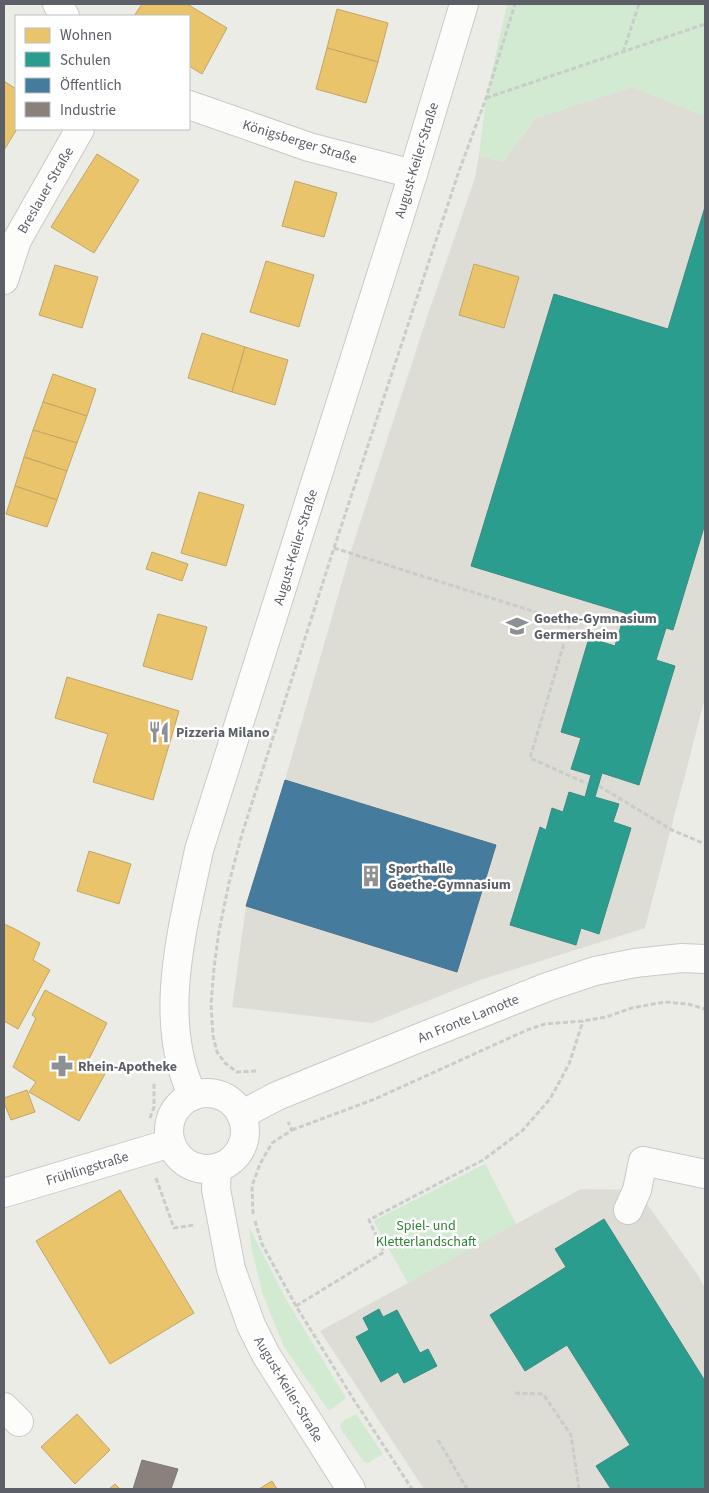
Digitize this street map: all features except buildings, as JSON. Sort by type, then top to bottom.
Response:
[{"type":"street","points":[[57,4],[64,15]]},
{"type":"street","name":"August-Keiler-Straße","points":[[193,1096],[188,1087],[181,1061],[174,1024],[184,926],[199,850],[413,174],[464,4]]},
{"type":"street","name":"Königsberger Straße","points":[[190,105],[309,147],[413,174]]},
{"type":"street","name":"Breslauer Straße","points":[[4,280],[10,237],[79,130]]},
{"type":"street","name":"An Fronte Lamotte","points":[[242,1115],[277,1096],[547,987],[595,971],[654,961],[682,958],[705,959]]},
{"type":"street","points":[[204,1093],[216,1094],[226,1098],[242,1115],[244,1137],[241,1147],[227,1164],[205,1169],[194,1166],[184,1161],[176,1153],[171,1143],[170,1132],[173,1115],[183,1102],[193,1096],[204,1093]]},
{"type":"street","name":"Frühlingstraße","points":[[4,1193],[171,1143]]},
{"type":"street","points":[[628,1210],[637,1190],[643,1161],[705,1174]]},
{"type":"street","name":"August-Keiler-Straße","points":[[216,1168],[216,1189],[231,1268],[251,1325],[266,1355],[351,1489]]},
{"type":"path","points":[[292,1130],[265,1069],[255,1072],[237,1072],[225,1063],[217,1052],[213,1036],[211,1004],[219,931],[242,834],[334,548],[458,174],[486,98],[515,4]]},
{"type":"path","points":[[622,52],[639,4]]},
{"type":"path","points":[[486,98],[705,24]]},
{"type":"path","points":[[334,548],[570,623],[530,758],[588,784]]},
{"type":"path","points":[[599,786],[672,830],[705,844]]},
{"type":"path","points":[[412,1489],[296,1306],[262,1244],[253,1212],[252,1186],[265,1153],[272,1143],[292,1130],[375,1099],[527,1030],[545,1024],[606,1017],[632,1008],[664,1002],[688,1004],[705,1009]]},
{"type":"path","points":[[296,1306],[384,1252],[369,1220],[483,1160],[522,1130],[550,1099],[569,1064],[583,1021]]},
{"type":"path","points":[[514,1393],[543,1394],[571,1435],[579,1489]]},
{"type":"path","points":[[438,1440],[467,1489]]},
{"type":"shaded area","name":"Goethe-Gymnasium Germersheim","points":[[632,87],[705,116],[705,698],[645,928],[480,980],[372,1023],[232,1007],[246,906],[285,780],[350,554],[426,320],[475,178],[479,155],[503,162],[535,118]]},
{"type":"shaded area","points":[[485,1164],[516,1224],[581,1189],[637,1190],[698,1275],[705,1288],[705,1489],[424,1489],[320,1331],[408,1283],[374,1221]]},
{"type":"green space","points":[[507,4],[705,4],[705,116],[632,87],[535,118],[503,162],[479,155],[486,98]]},
{"type":"green space","name":"Spiel- und Kletterlandschaft","points":[[485,1164],[516,1224],[408,1283],[374,1221]]},
{"type":"green space","points":[[249,1227],[286,1299],[346,1398],[329,1411],[284,1347],[263,1295],[252,1251]]},
{"type":"green space","points":[[356,1414],[383,1454],[368,1463],[364,1462],[340,1428],[341,1422]]},
{"type":"place","name":"Goethe-Gymnasium Germersheim","points":[[517,626]]},
{"type":"place","name":"Pizzeria Milano","points":[[159,732]]},
{"type":"place","name":"Sporthalle Goethe-Gymnasium","points":[[371,876]]},
{"type":"place","name":"Rhein-Apotheke","points":[[62,1066]]}]
